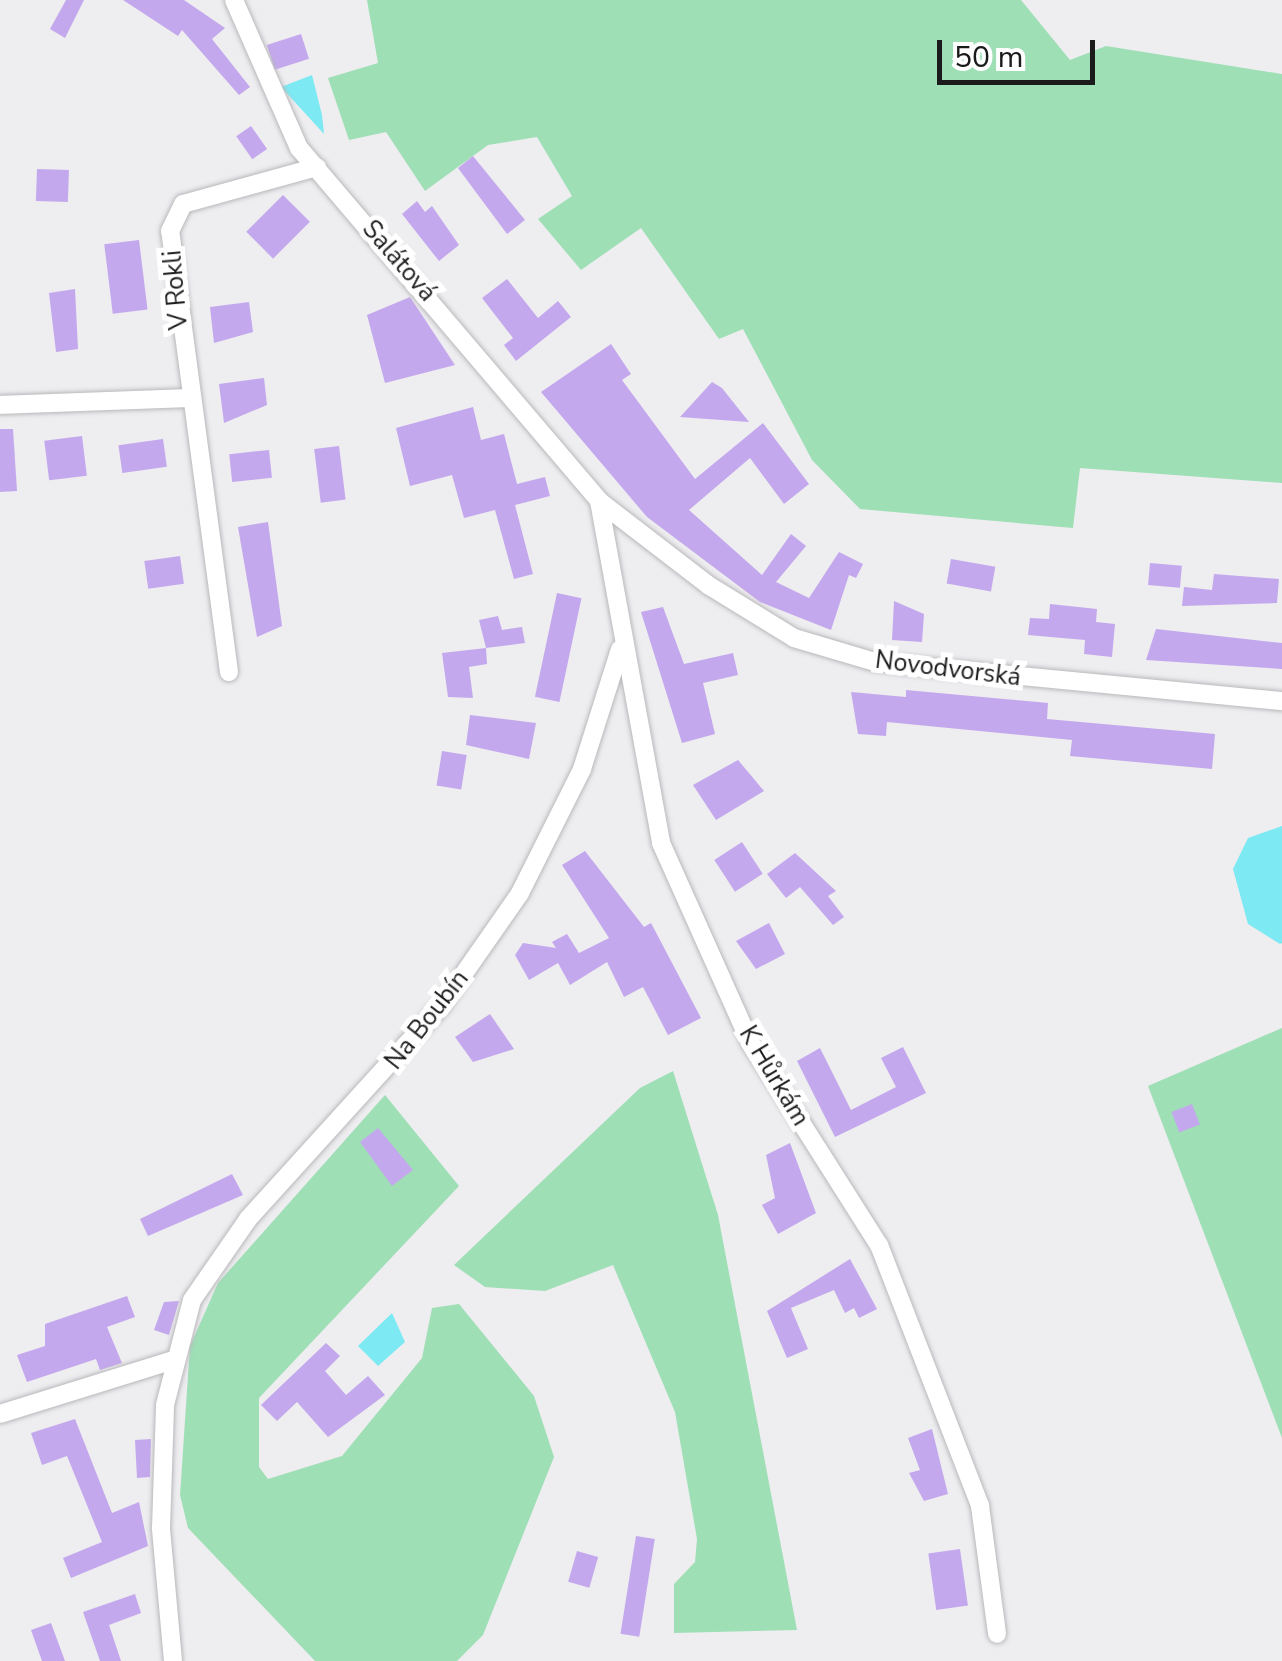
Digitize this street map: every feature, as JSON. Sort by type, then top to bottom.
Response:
[{"type":"street","name":"Salátová","points":[[234,0],[276,104],[318,167],[599,501]]},
{"type":"street","name":"V Rokli","points":[[229,672],[188,398],[170,231],[183,204],[318,167]]},
{"type":"street","points":[[0,406],[188,398]]},
{"type":"street","name":"K Hůrkám","points":[[599,501],[621,644],[661,843],[750,1042],[879,1245],[980,1506],[997,1634]]},
{"type":"street","name":"Novodvorská","points":[[599,501],[755,616],[874,662],[1282,701]]},
{"type":"street","name":"Na Boubín","points":[[173,1661],[161,1528],[165,1405],[192,1300],[248,1220],[390,1068],[520,893],[582,769],[621,644]]},
{"type":"street","points":[[0,1414],[177,1358]]},
{"type":"green space","points":[[367,0],[1021,0],[1070,60],[1106,46],[1282,74],[1282,483],[1080,468],[1073,528],[860,509],[812,460],[743,329],[719,339],[641,228],[581,270],[538,219],[572,196],[537,137],[488,145],[425,191],[386,132],[349,140],[328,78],[378,63]]},
{"type":"green space","points":[[1282,1028],[1282,1438],[1148,1086]]},
{"type":"green space","points":[[673,1071],[718,1215],[797,1630],[674,1633],[674,1584],[695,1562],[697,1539],[675,1412],[613,1265],[545,1291],[485,1287],[454,1265],[640,1088]]},
{"type":"green space","points":[[385,1095],[459,1186],[259,1398],[259,1467],[268,1479],[342,1456],[422,1358],[432,1308],[459,1304],[534,1396],[554,1457],[483,1635],[457,1661],[315,1661],[188,1528],[180,1495],[190,1346],[218,1283]]},
{"type":"water","points":[[312,75],[322,115],[324,134],[281,87]]},
{"type":"water","points":[[1282,826],[1280,944],[1248,924],[1233,869],[1248,838]]},
{"type":"water","points":[[392,1313],[405,1342],[378,1366],[358,1346]]},
{"type":"building","points":[[66,0],[84,0],[65,38],[50,29]]},
{"type":"building","points":[[123,0],[184,0],[225,28],[212,39],[250,87],[239,95],[182,30],[178,36]]},
{"type":"building","points":[[301,34],[309,59],[275,70],[267,45]]},
{"type":"building","points":[[251,126],[267,149],[252,159],[236,136]]},
{"type":"building","points":[[473,156],[525,220],[507,234],[458,168]]},
{"type":"building","points":[[37,169],[69,170],[68,202],[36,201]]},
{"type":"building","points":[[283,195],[310,222],[273,259],[246,232]]},
{"type":"building","points":[[417,201],[425,212],[432,206],[459,245],[439,261],[402,214]]},
{"type":"building","points":[[139,240],[148,309],[113,314],[104,244]]},
{"type":"building","points":[[507,279],[538,318],[558,301],[571,317],[516,361],[504,345],[513,338],[482,298]]},
{"type":"building","points":[[75,289],[78,349],[56,352],[49,293]]},
{"type":"building","points":[[410,297],[455,365],[385,383],[367,315]]},
{"type":"building","points":[[249,302],[253,332],[214,343],[210,307]]},
{"type":"building","points":[[611,344],[631,374],[622,380],[695,479],[763,423],[809,484],[784,504],[750,458],[689,510],[762,575],[791,534],[806,546],[776,582],[809,598],[839,552],[863,564],[856,578],[849,575],[831,630],[760,602],[647,517],[541,392]]},
{"type":"building","points":[[264,378],[267,405],[224,423],[219,384]]},
{"type":"building","points":[[712,382],[722,388],[749,422],[680,417]]},
{"type":"building","points":[[473,407],[481,440],[504,434],[517,484],[545,477],[550,496],[515,505],[533,574],[514,579],[495,510],[464,518],[452,475],[410,486],[396,428]]},
{"type":"building","points":[[0,429],[13,429],[17,491],[0,492]]},
{"type":"building","points":[[82,436],[87,476],[49,480],[44,441]]},
{"type":"building","points":[[163,439],[167,467],[122,473],[118,445]]},
{"type":"building","points":[[339,446],[346,500],[321,503],[314,449]]},
{"type":"building","points":[[269,450],[272,478],[232,482],[229,454]]},
{"type":"building","points":[[268,522],[282,626],[257,637],[238,527]]},
{"type":"building","points":[[180,556],[184,584],[148,589],[144,561]]},
{"type":"building","points":[[951,559],[995,567],[991,591],[947,584]]},
{"type":"building","points":[[1150,563],[1182,566],[1180,588],[1148,585]]},
{"type":"building","points":[[1214,574],[1279,579],[1277,603],[1182,606],[1184,587],[1212,590]]},
{"type":"building","points":[[557,593],[581,598],[559,702],[535,697]]},
{"type":"building","points":[[894,601],[924,614],[922,642],[892,640]]},
{"type":"building","points":[[1050,604],[1097,609],[1096,622],[1115,624],[1112,657],[1084,654],[1085,640],[1028,635],[1030,618],[1049,619]]},
{"type":"building","points":[[663,607],[684,664],[733,653],[738,675],[703,683],[715,734],[682,743],[641,612]]},
{"type":"building","points":[[498,616],[502,630],[522,627],[525,643],[486,648],[479,620]]},
{"type":"building","points":[[1156,629],[1282,643],[1282,669],[1146,660]]},
{"type":"building","points":[[486,648],[487,664],[469,667],[473,698],[448,697],[442,653]]},
{"type":"building","points":[[906,690],[1048,703],[1047,719],[1215,734],[1212,769],[1070,756],[1072,740],[887,722],[886,736],[858,734],[851,692],[906,697]]},
{"type":"building","points":[[470,715],[536,723],[529,759],[466,745]]},
{"type":"building","points":[[442,751],[467,755],[461,789],[437,786]]},
{"type":"building","points":[[738,760],[764,791],[716,820],[693,785]]},
{"type":"building","points":[[742,842],[763,874],[735,892],[714,860]]},
{"type":"building","points":[[585,851],[644,927],[651,923],[701,1018],[668,1035],[643,987],[624,997],[607,962],[570,985],[558,963],[529,980],[515,955],[523,943],[556,948],[552,942],[567,934],[579,953],[609,938],[562,865]]},
{"type":"building","points":[[795,853],[836,891],[828,896],[844,917],[833,925],[800,887],[786,898],[767,874]]},
{"type":"building","points":[[769,923],[785,954],[756,969],[736,941]]},
{"type":"building","points":[[490,1014],[514,1049],[473,1062],[455,1037]]},
{"type":"building","points":[[903,1047],[926,1093],[835,1137],[797,1061],[820,1048],[851,1110],[896,1087],[881,1058]]},
{"type":"building","points":[[1192,1104],[1200,1125],[1179,1132],[1171,1112]]},
{"type":"building","points":[[378,1128],[413,1170],[392,1186],[360,1142]]},
{"type":"building","points":[[790,1143],[816,1213],[778,1234],[762,1205],[775,1198],[766,1155]]},
{"type":"building","points":[[232,1174],[243,1195],[148,1236],[140,1219]]},
{"type":"building","points":[[850,1259],[877,1309],[859,1318],[854,1308],[845,1313],[834,1290],[791,1308],[808,1349],[787,1358],[767,1311]]},
{"type":"building","points":[[127,1296],[135,1317],[107,1327],[122,1363],[100,1370],[96,1359],[27,1382],[17,1355],[45,1346],[45,1324]]},
{"type":"building","points":[[179,1301],[169,1335],[154,1330],[164,1302]]},
{"type":"building","points":[[326,1343],[340,1356],[325,1371],[346,1395],[368,1376],[385,1395],[328,1437],[297,1402],[277,1421],[261,1405]]},
{"type":"building","points":[[75,1419],[112,1513],[139,1502],[148,1546],[71,1578],[63,1558],[102,1542],[67,1456],[42,1465],[31,1433]]},
{"type":"building","points":[[932,1429],[948,1494],[924,1501],[909,1473],[920,1470],[908,1438]]},
{"type":"building","points":[[151,1439],[150,1477],[137,1478],[135,1440]]},
{"type":"building","points":[[636,1536],[655,1539],[639,1637],[621,1634]]},
{"type":"building","points":[[960,1549],[968,1605],[936,1610],[928,1553]]},
{"type":"building","points":[[577,1551],[598,1557],[589,1588],[568,1582]]},
{"type":"building","points":[[135,1594],[141,1613],[109,1625],[121,1661],[100,1661],[83,1612]]},
{"type":"building","points":[[51,1623],[65,1661],[42,1661],[31,1630]]}]
